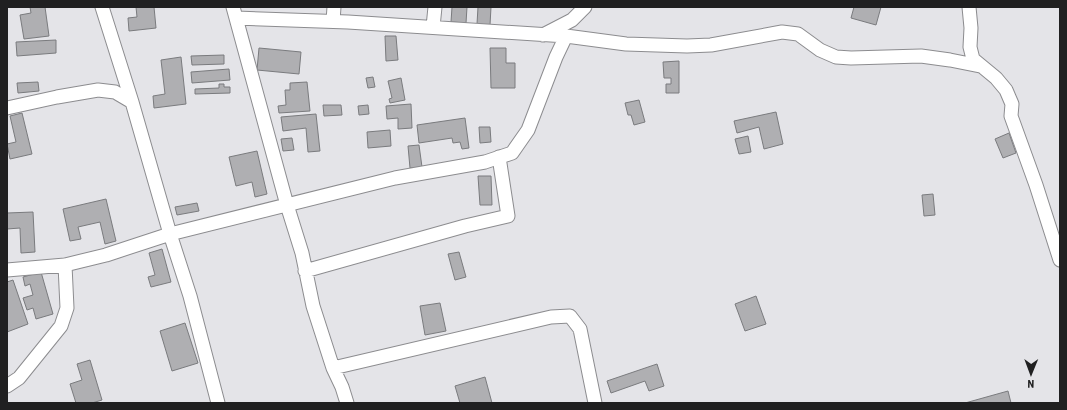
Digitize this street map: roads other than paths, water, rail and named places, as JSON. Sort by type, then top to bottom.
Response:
[{"type":"street","points":[[102,7],[190,296],[218,403]]},
{"type":"street","points":[[333,21],[334,7]]},
{"type":"street","points":[[433,27],[435,7]]},
{"type":"street","points":[[543,35],[572,20],[585,7]]},
{"type":"street","points":[[969,7],[971,28],[970,47],[973,59],[996,78],[1006,90],[1012,104],[1011,116],[1036,185],[1060,260]]},
{"type":"street","points":[[347,403],[342,386],[333,368],[313,306],[302,253],[287,205],[235,12],[333,21],[566,36],[626,44],[687,46],[711,45],[782,32],[798,34],[820,50],[836,57],[921,56],[980,66]]},
{"type":"street","points":[[7,270],[65,265],[106,255],[170,234],[395,178],[485,162],[512,153],[528,130],[556,57],[566,36]]},
{"type":"street","points":[[7,108],[98,90],[115,92],[132,102]]},
{"type":"street","points":[[305,271],[465,226],[508,216],[499,157]]},
{"type":"street","points":[[7,386],[19,378],[61,326],[67,308],[65,265]]},
{"type":"street","points":[[333,368],[551,317],[570,316],[580,329],[596,403]]}]
